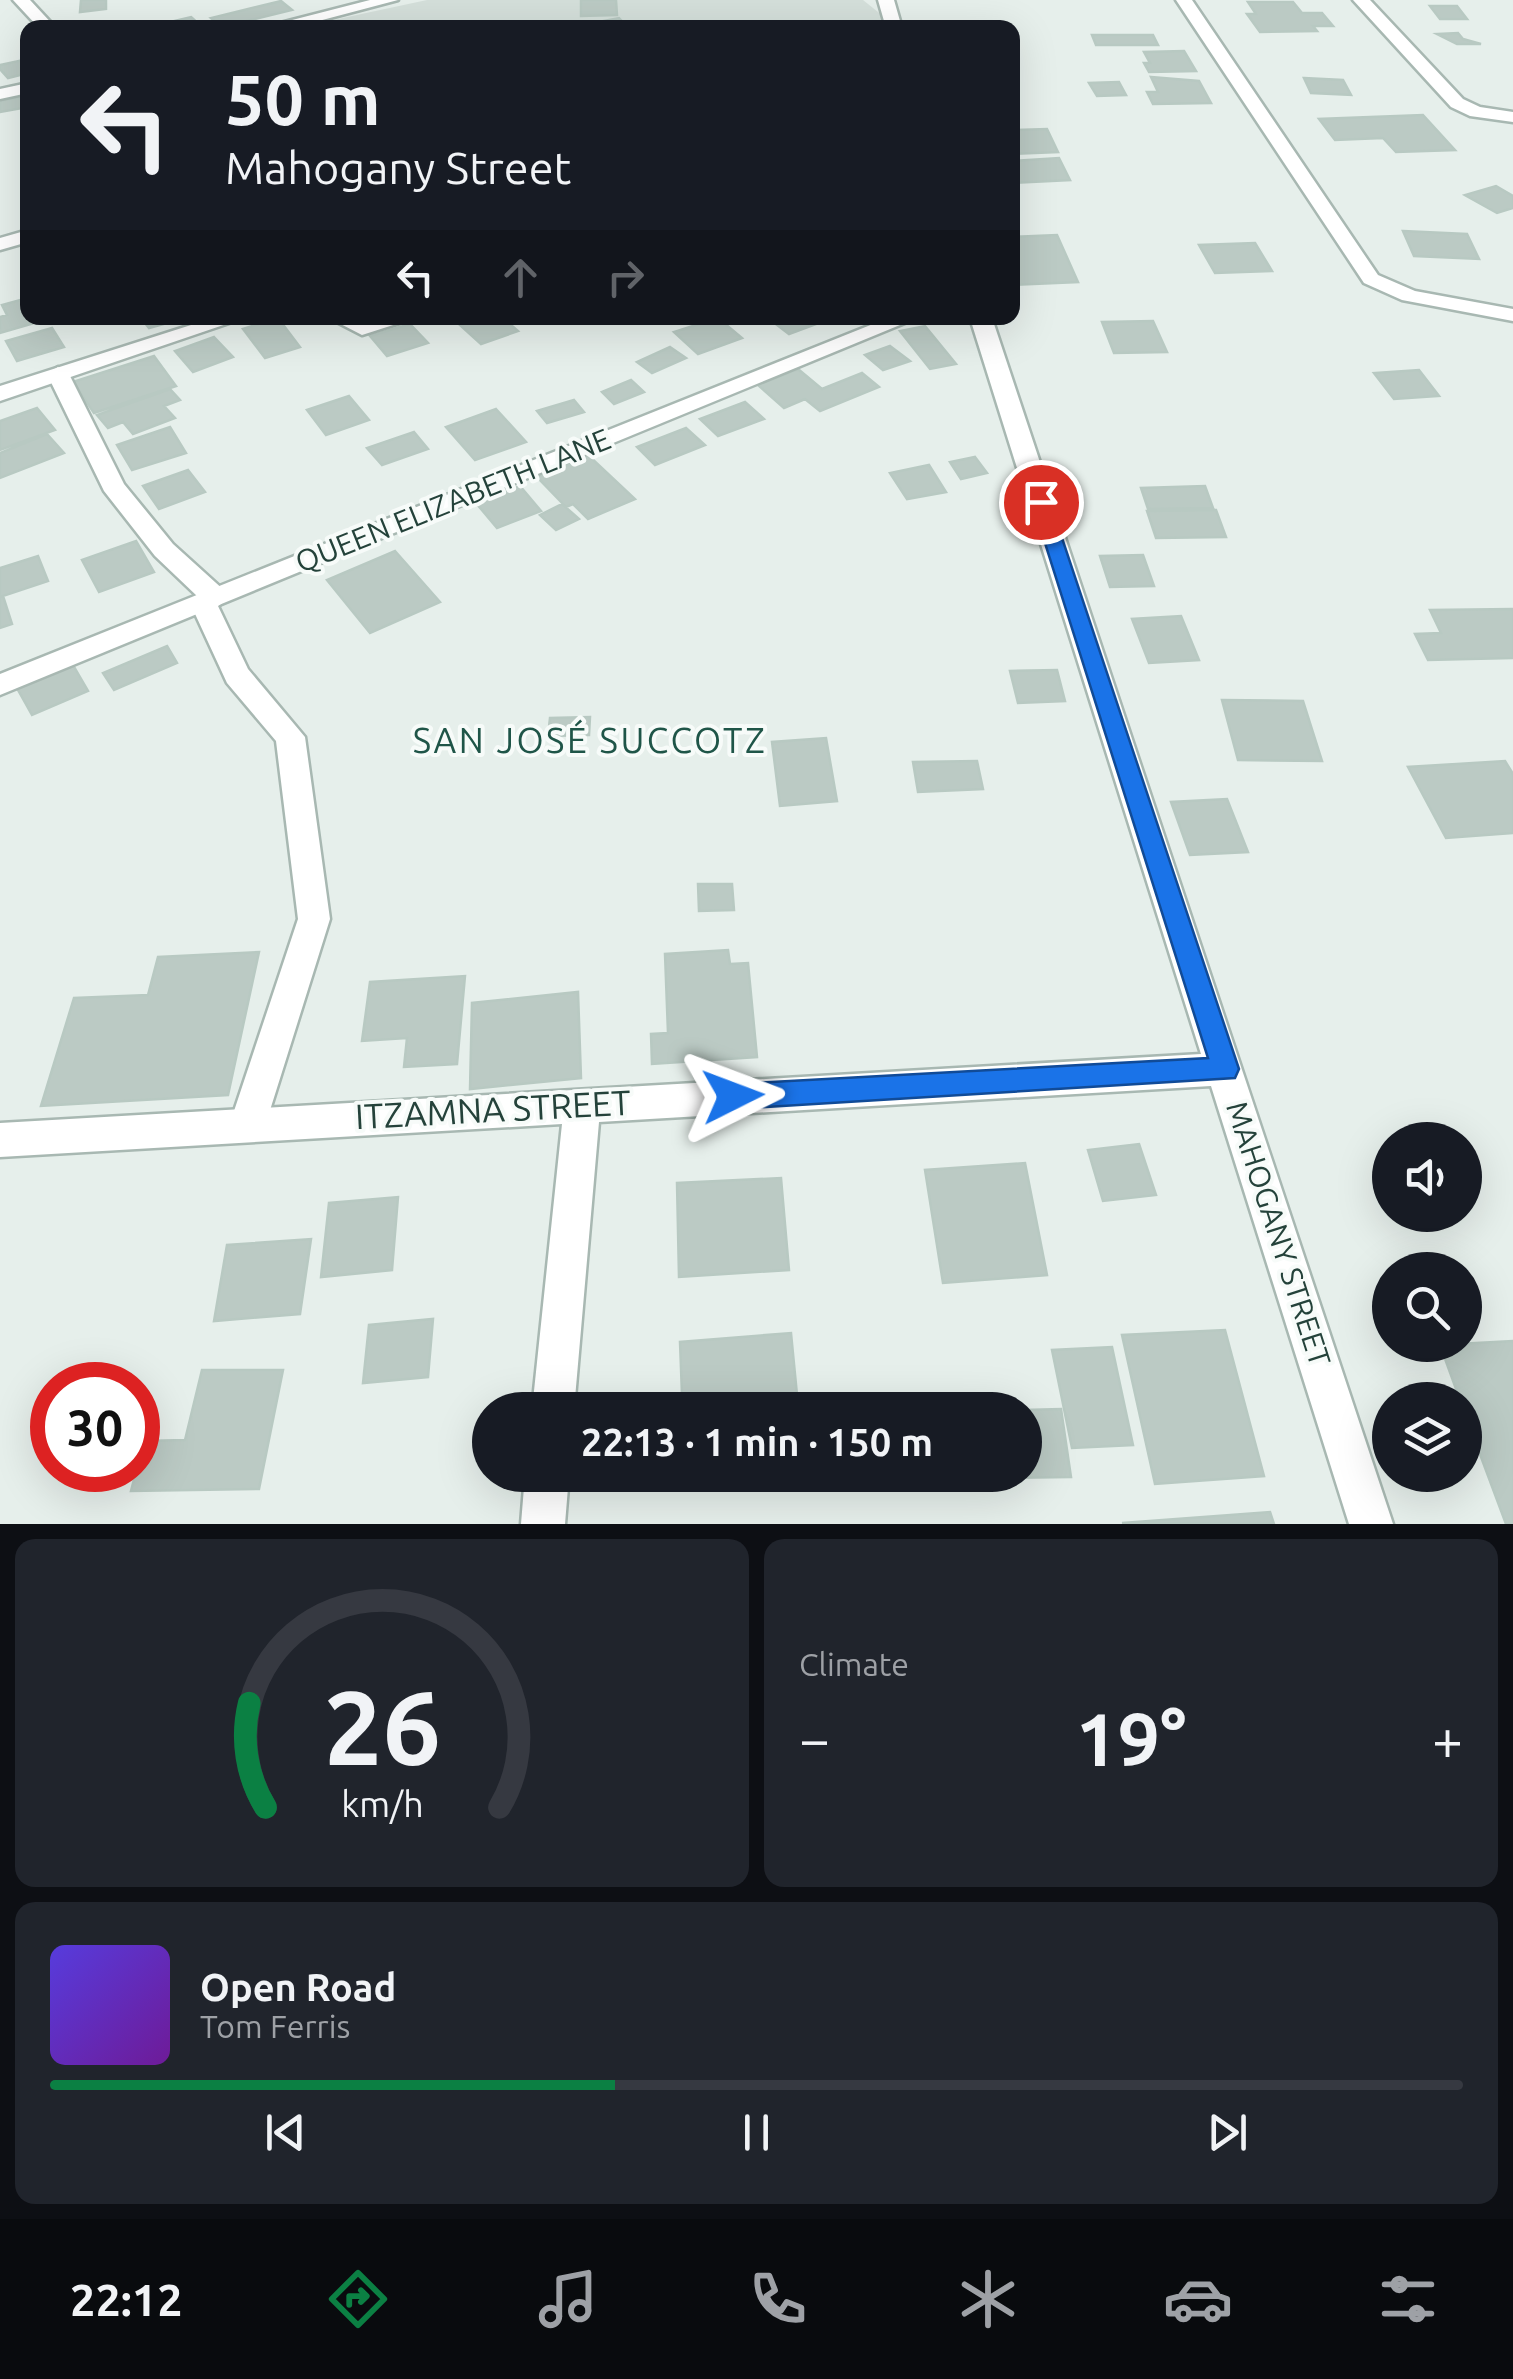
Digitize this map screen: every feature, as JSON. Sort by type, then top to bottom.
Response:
[{"type":"street","points":[[21,0],[40,20]]},
{"type":"street","points":[[304,20],[390,0]]},
{"type":"street","points":[[1184,0],[1371,279],[1409,296],[1513,315]]},
{"type":"street","points":[[1361,0],[1458,103],[1476,112],[1513,117]]},
{"type":"street","points":[[0,394],[211,325]]},
{"type":"street","name":"QUEEN ELIZABETH LANE","points":[[0,685],[889,325]]},
{"type":"street","name":"MAHOGANY STREET","points":[[983,325],[1371,1524]]},
{"type":"street","points":[[58,374],[113,486],[209,600],[220,652],[270,719],[290,737],[314,920],[248,1123]]},
{"type":"street","name":"ITZAMNA STREET","points":[[0,1140],[1225,1069]]},
{"type":"street","points":[[556,1392],[582,1105]]},
{"type":"street","points":[[543,1524],[546,1492]]},
{"type":"shaded area","points":[[427,0],[863,0],[884,20],[333,20]]},
{"type":"building","points":[[81,0],[106,0],[106,9],[80,12]]},
{"type":"building","points":[[581,0],[616,0],[617,15],[581,16]]},
{"type":"building","points":[[281,1],[292,10],[251,20],[211,18]]},
{"type":"building","points":[[1248,2],[1293,2],[1302,13],[1322,13],[1333,26],[1313,26],[1317,31],[1260,32],[1247,14],[1256,14]]},
{"type":"building","points":[[1430,6],[1457,6],[1467,19],[1440,19]]},
{"type":"building","points":[[1458,33],[1463,39],[1481,44],[1457,44],[1437,34]]},
{"type":"building","points":[[1092,35],[1153,35],[1158,45],[1096,45]]},
{"type":"building","points":[[1184,51],[1196,71],[1149,72],[1144,63],[1150,63],[1144,52]]},
{"type":"building","points":[[20,61],[20,75],[8,78],[0,65]]},
{"type":"building","points":[[1151,77],[1199,81],[1211,103],[1153,104],[1147,92],[1158,92]]},
{"type":"building","points":[[1304,78],[1343,80],[1351,95],[1311,93]]},
{"type":"building","points":[[1119,82],[1126,95],[1097,96],[1089,83]]},
{"type":"building","points":[[20,97],[20,108],[0,112],[0,101]]},
{"type":"building","points":[[1423,115],[1455,150],[1396,152],[1383,138],[1335,140],[1319,119]]},
{"type":"building","points":[[1047,129],[1058,152],[1020,154],[1020,130]]},
{"type":"building","points":[[1059,158],[1070,180],[1020,183],[1020,160]]},
{"type":"building","points":[[1496,186],[1513,196],[1513,208],[1497,213],[1465,195]]},
{"type":"building","points":[[1403,231],[1467,234],[1479,259],[1414,256]]},
{"type":"building","points":[[1057,235],[1078,282],[1020,285],[1020,237]]},
{"type":"building","points":[[1255,243],[1272,271],[1215,273],[1199,245]]},
{"type":"building","points":[[20,300],[20,325],[27,325],[0,333],[0,317],[7,315],[2,305]]},
{"type":"building","points":[[1153,321],[1167,352],[1114,353],[1102,322]]},
{"type":"building","points":[[283,325],[300,347],[265,358],[243,329]]},
{"type":"building","points":[[411,325],[428,343],[387,356],[370,336]]},
{"type":"building","points":[[460,325],[511,325],[518,331],[481,344]]},
{"type":"building","points":[[696,325],[726,325],[742,338],[698,354],[674,332]]},
{"type":"building","points":[[777,325],[813,325],[789,334]]},
{"type":"building","points":[[925,326],[956,364],[930,369],[900,331]]},
{"type":"building","points":[[52,328],[64,347],[17,361],[6,341]]},
{"type":"building","points":[[214,337],[233,357],[193,372],[175,351]]},
{"type":"building","points":[[890,346],[910,361],[883,370],[865,355]]},
{"type":"building","points":[[670,347],[686,358],[652,373],[637,362]]},
{"type":"building","points":[[154,356],[176,386],[94,413],[73,382]]},
{"type":"building","points":[[798,369],[822,389],[862,373],[879,387],[820,411],[805,399],[784,408],[758,385]]},
{"type":"building","points":[[1419,370],[1439,396],[1394,399],[1374,373]]},
{"type":"building","points":[[631,380],[644,392],[614,404],[602,392]]},
{"type":"building","points":[[170,389],[180,400],[164,406],[175,418],[133,434],[123,422],[108,428],[97,415]]},
{"type":"building","points":[[349,396],[369,420],[326,435],[307,410]]},
{"type":"building","points":[[574,400],[584,412],[547,423],[537,411]]},
{"type":"building","points":[[745,402],[764,419],[718,436],[700,419]]},
{"type":"building","points":[[37,408],[55,430],[0,450],[0,421]]},
{"type":"building","points":[[496,409],[526,442],[475,460],[446,427]]},
{"type":"building","points":[[170,427],[186,453],[132,470],[117,445]]},
{"type":"building","points":[[686,428],[705,445],[655,465],[637,447]]},
{"type":"building","points":[[414,432],[428,449],[382,465],[367,448]]},
{"type":"building","points":[[47,434],[64,453],[0,478],[0,453]]},
{"type":"building","points":[[589,456],[635,499],[588,519],[573,504],[566,507],[537,477]]},
{"type":"building","points":[[975,457],[987,473],[961,479],[950,462]]},
{"type":"building","points":[[929,465],[946,492],[907,499],[890,473]]},
{"type":"building","points":[[188,470],[205,492],[159,509],[143,486]]},
{"type":"building","points":[[520,486],[541,511],[497,528],[476,503]]},
{"type":"building","points":[[1205,486],[1213,508],[1148,509],[1141,488]]},
{"type":"building","points":[[562,504],[579,519],[556,530],[540,515]]},
{"type":"building","points":[[1216,510],[1226,537],[1156,538],[1147,511]]},
{"type":"building","points":[[136,541],[154,572],[99,592],[82,560]]},
{"type":"building","points":[[395,551],[440,602],[370,633],[327,580]]},
{"type":"building","points":[[1143,555],[1154,586],[1110,587],[1100,556]]},
{"type":"building","points":[[38,556],[48,581],[0,597],[0,568]]},
{"type":"building","points":[[3,596],[12,624],[0,628],[0,597]]},
{"type":"building","points":[[1513,609],[1513,658],[1428,660],[1415,634],[1441,633],[1430,610]]},
{"type":"building","points":[[1181,616],[1199,660],[1149,663],[1132,619]]},
{"type":"building","points":[[167,646],[177,663],[114,690],[103,673]]},
{"type":"building","points":[[73,665],[88,691],[32,715],[17,688]]},
{"type":"building","points":[[1057,670],[1065,701],[1018,703],[1010,671]]},
{"type":"building","points":[[1222,700],[1303,701],[1322,761],[1238,760]]},
{"type":"building","points":[[590,717],[589,735],[548,736],[550,718]]},
{"type":"building","points":[[826,738],[837,801],[780,806],[772,742]]},
{"type":"building","points":[[977,761],[983,789],[918,792],[913,762]]},
{"type":"building","points":[[1505,761],[1513,774],[1513,833],[1446,838],[1408,767]]},
{"type":"building","points":[[1227,799],[1248,852],[1190,855],[1171,802]]},
{"type":"building","points":[[698,884],[732,884],[734,910],[699,911]]},
{"type":"building","points":[[728,950],[730,964],[748,963],[757,1057],[652,1064],[651,1034],[668,1033],[665,954]]},
{"type":"building","points":[[259,952],[228,1095],[41,1106],[74,998],[148,995],[158,957]]},
{"type":"building","points":[[465,976],[457,1064],[404,1067],[407,1038],[362,1041],[370,982]]},
{"type":"building","points":[[578,992],[581,1078],[470,1089],[472,1003]]},
{"type":"building","points":[[1139,1144],[1156,1195],[1103,1201],[1088,1150]]},
{"type":"building","points":[[1025,1163],[1047,1275],[943,1283],[925,1170]]},
{"type":"building","points":[[781,1178],[789,1270],[679,1277],[677,1183]]},
{"type":"building","points":[[398,1197],[392,1270],[321,1277],[329,1203]]},
{"type":"building","points":[[311,1239],[300,1314],[214,1321],[227,1245]]},
{"type":"building","points":[[433,1319],[428,1377],[363,1383],[369,1325]]},
{"type":"building","points":[[1225,1330],[1264,1476],[1155,1484],[1122,1335]]},
{"type":"building","points":[[791,1333],[797,1392],[682,1392],[680,1342]]},
{"type":"building","points":[[1513,1341],[1513,1524],[1506,1524],[1482,1460],[1482,1382],[1453,1382],[1446,1362],[1482,1362],[1482,1343]]},
{"type":"building","points":[[1112,1347],[1133,1445],[1072,1448],[1052,1350]]},
{"type":"building","points":[[202,1370],[283,1370],[259,1489],[160,1491],[160,1441],[185,1440]]},
{"type":"building","points":[[1061,1409],[1071,1477],[1042,1477],[1042,1410]]},
{"type":"building","points":[[1270,1512],[1274,1524],[1122,1523]]},
{"type":"district","name":"SAN JOSÉ SUCCOTZ","points":[[590,741]]},
{"type":"route","points":[[733,1096],[1225,1069],[1041,502]]}]
